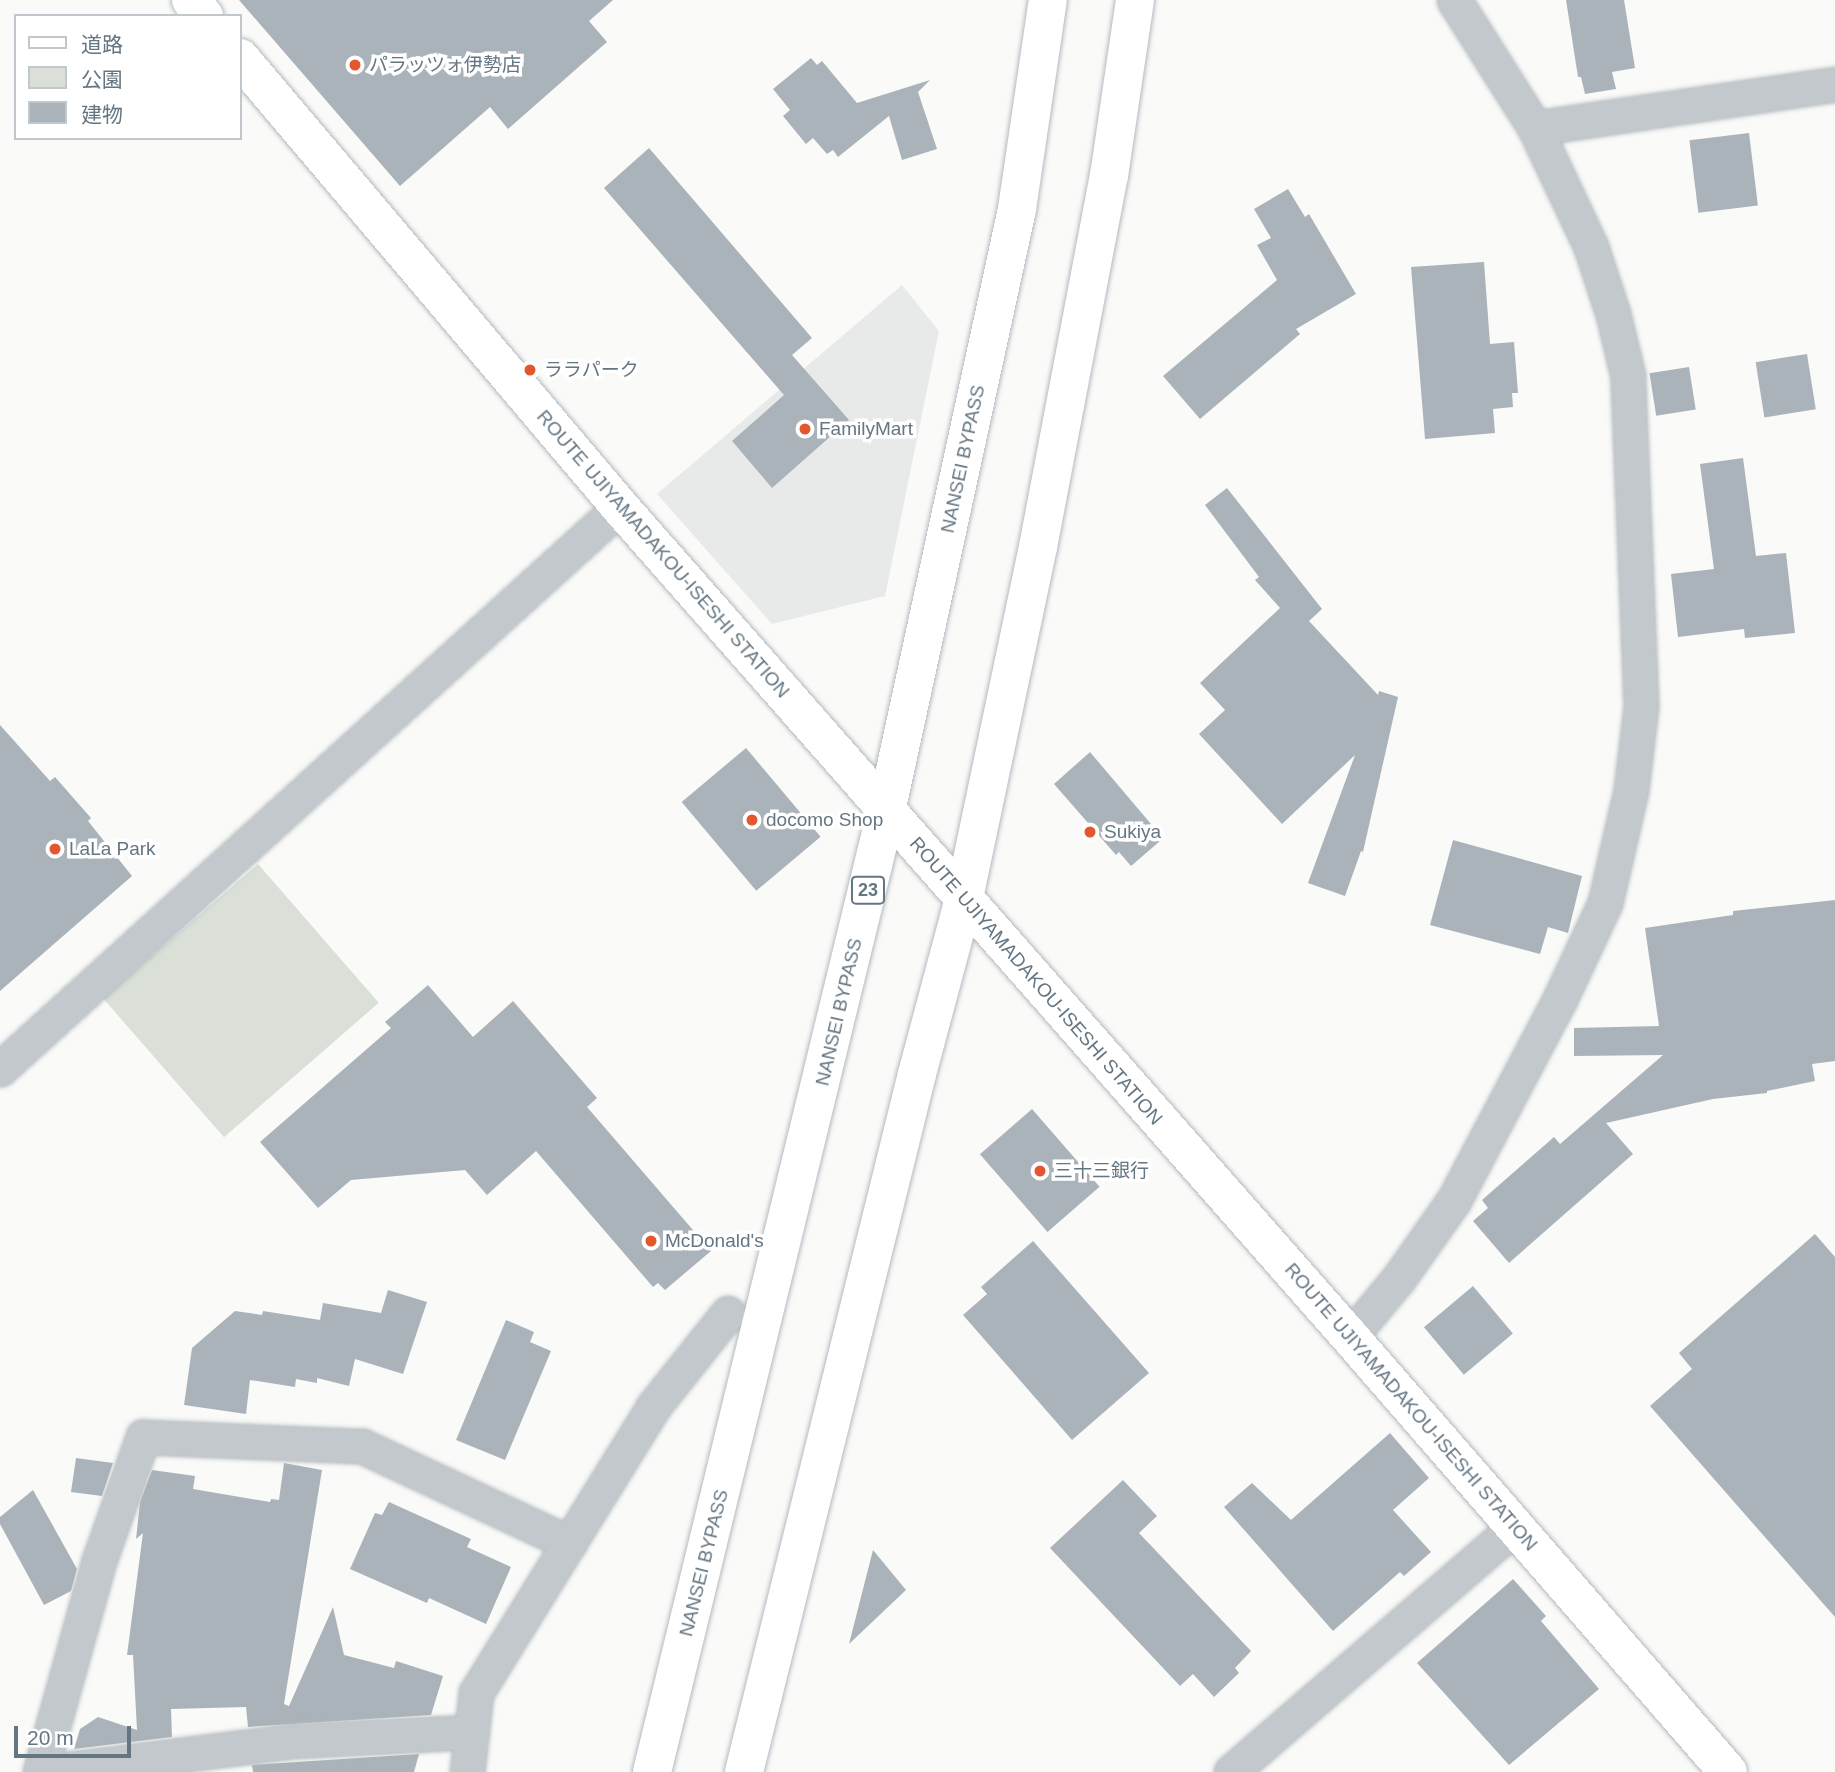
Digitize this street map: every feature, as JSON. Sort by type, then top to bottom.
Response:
[{"type":"main road","points":[[191,0],[202,14]]},
{"type":"main road","name":"NANSEI BYPASS","points":[[652,1772],[886,812],[1017,209],[1048,0]]},
{"type":"main road","points":[[744,1772],[917,1074],[964,898],[1056,451],[1108,176],[1135,0]]},
{"type":"main road","name":"ROUTE UJIYAMADAKOU-ISESHI STATION","points":[[242,60],[620,507],[1516,1526],[1728,1772]]},
{"type":"street","points":[[1350,1337],[1399,1278],[1454,1200],[1559,1000],[1605,903],[1631,790],[1641,706],[1628,376],[1613,314],[1591,247],[1535,128],[1454,0]]},
{"type":"street","points":[[1535,128],[1835,84]]},
{"type":"street","points":[[0,1069],[620,507]]},
{"type":"street","points":[[467,1772],[476,1693],[653,1407],[728,1313]]},
{"type":"street","points":[[472,1732],[292,1741],[42,1772],[99,1561],[143,1437],[362,1446],[569,1544]]},
{"type":"street","points":[[1231,1772],[1516,1526]]},
{"type":"shaded area","points":[[902,285],[939,331],[885,596],[772,624],[657,494]]},
{"type":"green space","points":[[258,864],[379,1003],[224,1137],[103,998]]},
{"type":"building","points":[[239,0],[613,0],[589,21],[607,42],[508,129],[490,107],[400,186]]},
{"type":"building","points":[[1566,0],[1624,0],[1635,68],[1612,72],[1616,89],[1585,94],[1581,77],[1578,77]]},
{"type":"building","points":[[811,58],[817,65],[822,61],[857,103],[930,80],[918,92],[937,149],[902,160],[889,116],[838,157],[833,150],[827,154],[813,138],[806,144],[783,116],[790,110],[773,89]]},
{"type":"building","points":[[1749,133],[1758,205],[1698,213],[1689,140]]},
{"type":"building","points":[[649,148],[812,338],[792,355],[849,420],[772,488],[732,441],[784,395],[604,188]]},
{"type":"building","points":[[1288,189],[1305,217],[1309,214],[1356,294],[1296,329],[1300,334],[1200,419],[1163,376],[1277,280],[1257,245],[1271,238],[1254,209]]},
{"type":"building","points":[[1484,262],[1490,344],[1514,342],[1518,393],[1512,393],[1513,407],[1493,409],[1495,433],[1425,439],[1411,267]]},
{"type":"building","points":[[1807,354],[1816,409],[1764,417],[1756,362]]},
{"type":"building","points":[[1689,367],[1696,409],[1656,416],[1649,373]]},
{"type":"building","points":[[1743,458],[1756,556],[1786,553],[1795,633],[1745,638],[1744,629],[1678,637],[1671,574],[1714,569],[1700,464]]},
{"type":"building","points":[[1227,488],[1322,609],[1309,621],[1378,695],[1379,691],[1398,697],[1363,852],[1361,851],[1345,896],[1308,883],[1355,755],[1282,824],[1199,734],[1225,710],[1200,683],[1280,608],[1255,580],[1259,577],[1205,505]]},
{"type":"building","name":"LaLa Park","points":[[0,725],[50,781],[55,777],[91,818],[88,821],[132,876],[0,991]]},
{"type":"building","name":"docomo Shop","points":[[746,748],[821,837],[756,891],[682,802]]},
{"type":"building","points":[[1090,752],[1151,824],[1148,827],[1160,841],[1131,866],[1119,852],[1116,855],[1054,784]]},
{"type":"building","points":[[1453,840],[1582,876],[1568,933],[1548,927],[1540,954],[1430,925]]},
{"type":"building","points":[[1835,900],[1835,1061],[1812,1064],[1815,1081],[1767,1093],[1713,1099],[1606,1123],[1633,1154],[1509,1263],[1473,1221],[1488,1208],[1482,1200],[1554,1137],[1560,1144],[1663,1055],[1574,1056],[1574,1028],[1659,1026],[1645,928],[1733,915],[1733,911]]},
{"type":"building","points":[[428,985],[473,1037],[513,1001],[597,1098],[587,1107],[711,1251],[665,1290],[658,1283],[653,1287],[536,1151],[487,1195],[465,1170],[351,1180],[318,1208],[260,1142],[391,1028],[385,1022]]},
{"type":"building","name":"三十三銀行","points":[[1032,1109],[1100,1187],[1047,1232],[980,1154]]},
{"type":"building","points":[[1815,1234],[1835,1257],[1835,1617],[1650,1406],[1692,1369],[1679,1353]]},
{"type":"building","points":[[1033,1241],[1149,1373],[1072,1440],[963,1315],[987,1294],[981,1287]]},
{"type":"building","points":[[1473,1286],[1513,1333],[1464,1375],[1424,1327]]},
{"type":"building","points":[[388,1290],[427,1302],[403,1374],[355,1359],[349,1386],[317,1378],[317,1383],[296,1379],[295,1387],[250,1380],[246,1414],[184,1405],[192,1348],[235,1311],[262,1315],[263,1311],[320,1320],[323,1303],[381,1313]]},
{"type":"building","points":[[506,1320],[534,1332],[530,1342],[551,1351],[505,1460],[456,1440]]},
{"type":"building","points":[[1390,1433],[1429,1478],[1393,1510],[1431,1552],[1404,1576],[1400,1572],[1333,1631],[1224,1507],[1252,1483],[1291,1520]]},
{"type":"building","points":[[76,1458],[113,1463],[102,1496],[71,1492]]},
{"type":"building","points":[[284,1463],[322,1470],[284,1704],[289,1706],[333,1607],[344,1655],[394,1668],[396,1661],[443,1676],[431,1715],[248,1727],[246,1707],[171,1709],[172,1737],[74,1749],[80,1729],[98,1717],[137,1730],[133,1655],[127,1655],[143,1533],[136,1539],[140,1502],[152,1470],[195,1476],[193,1489],[270,1502],[271,1499],[279,1500]]},
{"type":"building","points":[[1123,1480],[1157,1516],[1139,1533],[1251,1651],[1235,1668],[1239,1673],[1214,1697],[1193,1674],[1180,1686],[1050,1548]]},
{"type":"building","points":[[33,1490],[77,1569],[71,1591],[44,1605],[0,1524],[0,1517]]},
{"type":"building","points":[[389,1502],[471,1539],[467,1547],[511,1567],[486,1624],[429,1598],[427,1603],[350,1569],[375,1513],[382,1515]]},
{"type":"building","points":[[873,1550],[906,1590],[849,1644]]},
{"type":"building","points":[[1513,1579],[1546,1616],[1541,1621],[1599,1689],[1509,1765],[1417,1663]]},
{"type":"building","points":[[419,1754],[414,1772],[253,1772],[252,1765]]},
{"type":"place","name":"パラッツォ伊勢店","points":[[355,65]]},
{"type":"place","name":"ララパーク","points":[[530,370]]},
{"type":"place","name":"FamilyMart","points":[[805,429]]},
{"type":"place","name":"docomo Shop","points":[[752,820]]},
{"type":"place","name":"Sukiya","points":[[1090,832]]},
{"type":"place","name":"LaLa Park","points":[[55,849]]},
{"type":"place","name":"三十三銀行","points":[[1040,1171]]},
{"type":"place","name":"McDonald's","points":[[651,1241]]}]
